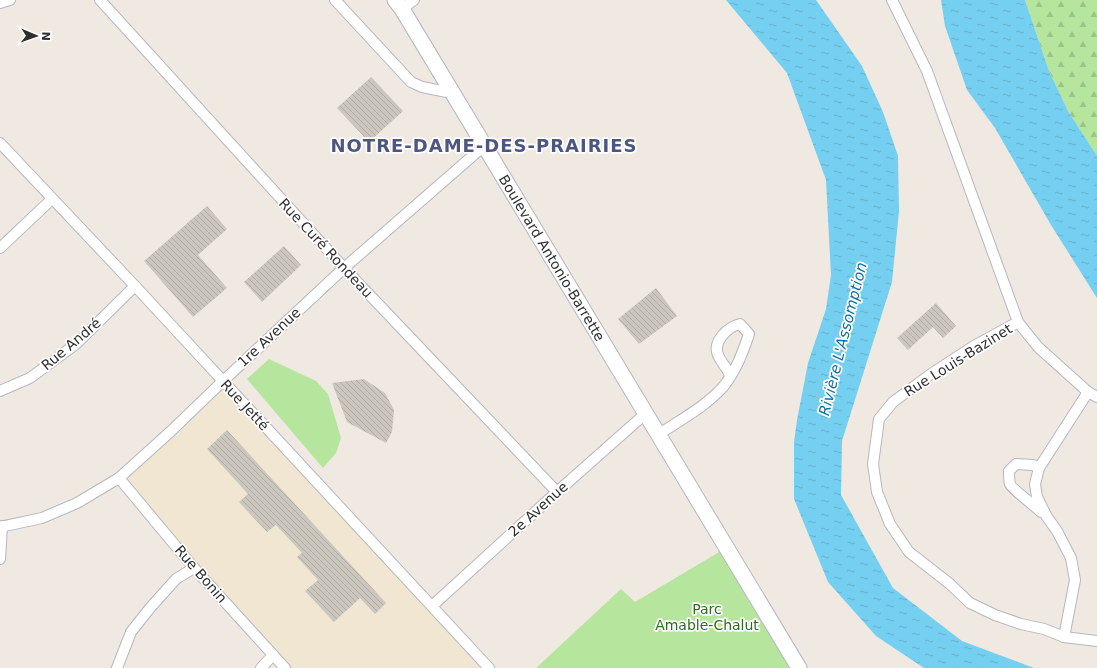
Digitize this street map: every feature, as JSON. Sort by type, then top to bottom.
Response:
[{"type":"street","points":[[0,3],[10,0]]},
{"type":"street","name":"Rue Curé Rondeau","points":[[100,0],[344,268],[557,492]]},
{"type":"street","points":[[335,0],[411,82],[422,87],[452,93]]},
{"type":"street","points":[[398,4],[414,0]]},
{"type":"street","name":"Rue Louis-Bazinet","points":[[892,0],[927,71],[1018,322],[1038,347],[1088,392],[1097,397]]},
{"type":"street","name":"Boulevard Antonio-Barrette","points":[[398,4],[799,668]]},
{"type":"street","name":"Rue Jetté","points":[[0,143],[135,286],[489,668]]},
{"type":"street","name":"1re Avenue","points":[[1,526],[42,518],[77,503],[119,478],[344,268],[484,146]]},
{"type":"street","points":[[0,248],[52,198]]},
{"type":"street","name":"Rue André","points":[[0,391],[30,378],[76,344],[135,286]]},
{"type":"street","name":"Rue Louis-Bazinet","points":[[1018,322],[974,346],[950,362],[893,402],[878,418],[873,464],[877,492],[890,524],[909,552],[950,584],[970,603],[995,615],[1022,624],[1044,629],[1064,636],[1097,641]]},
{"type":"street","points":[[658,435],[698,409],[723,386],[730,376],[741,358],[749,334],[740,324],[734,325],[724,333],[720,339],[717,352],[721,361],[729,370],[730,376]]},
{"type":"street","points":[[1064,636],[1075,580],[1070,558],[1057,531],[1047,517],[1036,496],[1035,484],[1039,468],[1088,392]]},
{"type":"street","name":"2e Avenue","points":[[432,606],[557,492],[646,414]]},
{"type":"street","points":[[1039,468],[1033,465],[1016,464],[1009,471],[1010,485],[1014,491],[1020,493],[1047,517]]},
{"type":"street","name":"Rue Bonin","points":[[119,478],[194,568],[285,668]]},
{"type":"street","points":[[0,559],[1,526]]},
{"type":"street","points":[[117,668],[131,632],[176,579],[194,568]]},
{"type":"street","points":[[261,668],[273,655]]},
{"type":"shaded area","points":[[223,381],[486,668],[285,668],[119,478]]},
{"type":"green space","points":[[1025,0],[1097,0],[1097,156],[1068,111],[1049,71]]},
{"type":"green space","points":[[269,359],[316,381],[328,394],[341,438],[336,453],[323,468],[247,379]]},
{"type":"green space","name":"Parc Amable-Chalut","points":[[726,548],[794,668],[536,668],[621,589],[635,602]]},
{"type":"water","name":"Rivière L'Assomption","points":[[726,0],[816,0],[862,66],[883,112],[898,156],[899,211],[892,282],[842,441],[841,495],[893,588],[962,641],[1034,668],[924,668],[876,636],[828,582],[794,499],[794,442],[797,420],[808,363],[826,309],[831,275],[826,180],[787,73]]},
{"type":"water","points":[[941,0],[1025,0],[1049,71],[1068,111],[1097,156],[1097,298],[1051,225],[995,128],[967,90],[945,26]]},
{"type":"building","points":[[371,77],[403,111],[369,142],[337,108]]},
{"type":"building","points":[[207,206],[227,229],[198,255],[227,288],[193,317],[144,261]]},
{"type":"building","points":[[284,246],[301,265],[262,302],[244,282]]},
{"type":"building","points":[[656,288],[677,316],[639,344],[618,319]]},
{"type":"building","points":[[936,303],[956,326],[943,338],[933,327],[908,350],[897,338]]},
{"type":"building","points":[[364,379],[385,393],[394,410],[392,432],[386,443],[347,422],[332,383]]},
{"type":"building","points":[[227,430],[386,603],[375,614],[360,598],[334,622],[305,591],[318,580],[297,557],[302,553],[276,525],[267,532],[239,502],[248,494],[207,449]]},
{"type":"district","name":"NOTRE-DAME-DES-PRAIRIES","points":[[484,146]]}]
